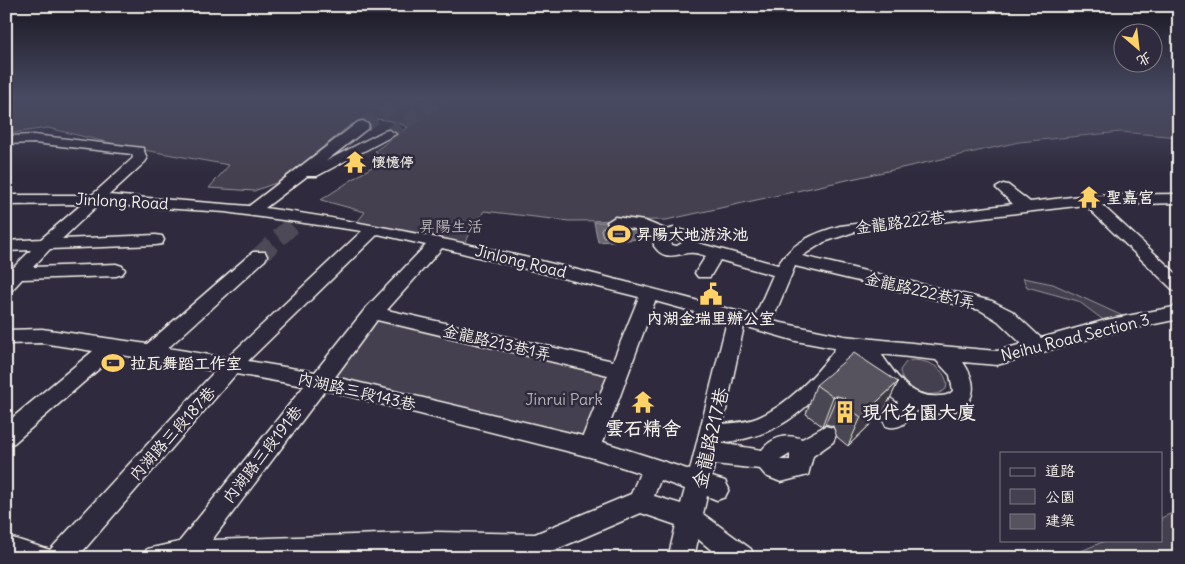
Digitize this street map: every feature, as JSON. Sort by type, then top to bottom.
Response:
[{"type":"street","points":[[253,210],[291,183],[338,143],[360,128],[360,135],[386,135],[361,154],[291,183]]},
{"type":"street","points":[[6,140],[34,139],[138,151],[140,159],[128,172],[95,198],[10,278]]},
{"type":"street","points":[[338,143],[352,141],[358,144],[361,154]]},
{"type":"street","points":[[1003,188],[1027,207]]},
{"type":"street","name":"Jinlong Road","points":[[6,200],[95,198],[253,210],[374,229],[438,242],[649,294],[761,325],[844,343],[911,348],[941,354]]},
{"type":"street","name":"金龍路222巷","points":[[761,325],[787,266],[808,245],[834,232],[854,227],[1088,200],[1179,198]]},
{"type":"street","points":[[1088,200],[1179,286]]},
{"type":"street","name":"金龍路222巷1弄","points":[[616,222],[644,226],[665,235],[660,240],[665,248],[678,251],[689,246],[715,254],[787,266],[986,305],[1005,316],[1037,346]]},
{"type":"street","name":"內湖路三段187巷","points":[[60,558],[232,365],[374,229]]},
{"type":"street","points":[[6,246],[156,240]]},
{"type":"street","name":"內湖路三段191巷","points":[[184,555],[373,313],[438,242]]},
{"type":"street","points":[[704,273],[715,254]]},
{"type":"street","points":[[151,352],[259,256]]},
{"type":"street","points":[[10,278],[116,270]]},
{"type":"street","points":[[590,446],[649,294]]},
{"type":"street","name":"Neihu Road Section 3","points":[[941,354],[997,358],[1106,327],[1179,312]]},
{"type":"street","name":"金龍路213巷1弄","points":[[373,313],[620,370]]},
{"type":"street","name":"金龍路217巷","points":[[681,558],[692,519],[708,486],[708,444],[737,318]]},
{"type":"street","name":"內湖路三段143巷","points":[[6,337],[42,336],[232,365],[319,381],[590,446],[653,469],[708,486]]},
{"type":"street","points":[[708,444],[766,424],[784,413],[837,362],[843,354],[844,343],[868,352],[875,358],[885,378],[893,388],[914,400],[934,405],[948,404],[958,399],[964,391],[964,382],[960,371],[941,354]]},
{"type":"street","points":[[6,436],[112,346]]},
{"type":"street","points":[[894,420],[914,400]]},
{"type":"street","points":[[708,444],[767,460],[778,473],[787,473],[800,468],[802,451],[825,435]]},
{"type":"street","points":[[640,502],[653,469]]},
{"type":"street","points":[[156,558],[184,555],[436,544],[535,546],[640,502],[692,519],[742,558]]},
{"type":"street","points":[[6,548],[41,558]]},
{"type":"green space","points":[[6,122],[359,122],[349,126],[281,181],[254,191],[209,188],[229,165],[127,147],[48,128],[6,134]]},
{"type":"green space","name":"昇陽生活","points":[[395,122],[1179,122],[1179,137],[1121,132],[1019,142],[666,220],[569,221],[484,211],[462,247],[355,225],[365,212],[321,200],[387,157],[375,151],[408,127]]},
{"type":"green space","points":[[1023,278],[1053,284],[1127,318],[1106,322],[1078,301],[1027,287]]},
{"type":"green space","name":"Jinrui Park","points":[[373,313],[620,370],[590,447],[319,381]]},
{"type":"green space","points":[[913,360],[925,362],[939,369],[945,378],[946,389],[940,393],[925,394],[911,388],[902,377],[900,370],[906,362]]},
{"type":"green space","points":[[1179,510],[1179,558],[1065,558],[1102,542],[1162,542],[1162,518]]},
{"type":"water","name":"昇陽大地游泳池","points":[[594,222],[612,222],[645,229],[641,239],[598,242]]},
{"type":"building","points":[[854,353],[898,382],[861,417],[849,409],[845,398],[833,397],[816,385]]},
{"type":"tunnel","points":[[363,125],[367,122]]},
{"type":"tunnel","points":[[389,134],[406,122]]},
{"type":"tunnel","points":[[259,256],[301,217]]},
{"type":"place","name":"懷憶停","points":[[355,162]]},
{"type":"place","name":"聖嘉宮","points":[[1089,197]]},
{"type":"place","name":"昇陽大地游泳池","points":[[619,234]]},
{"type":"place","name":"內湖金瑞里辦公室","points":[[711,294]]},
{"type":"place","name":"拉瓦舞蹈工作室","points":[[113,363]]},
{"type":"place","name":"雲石精舍","points":[[643,402]]},
{"type":"place","name":"現代名園大廈","points":[[845,412]]}]
